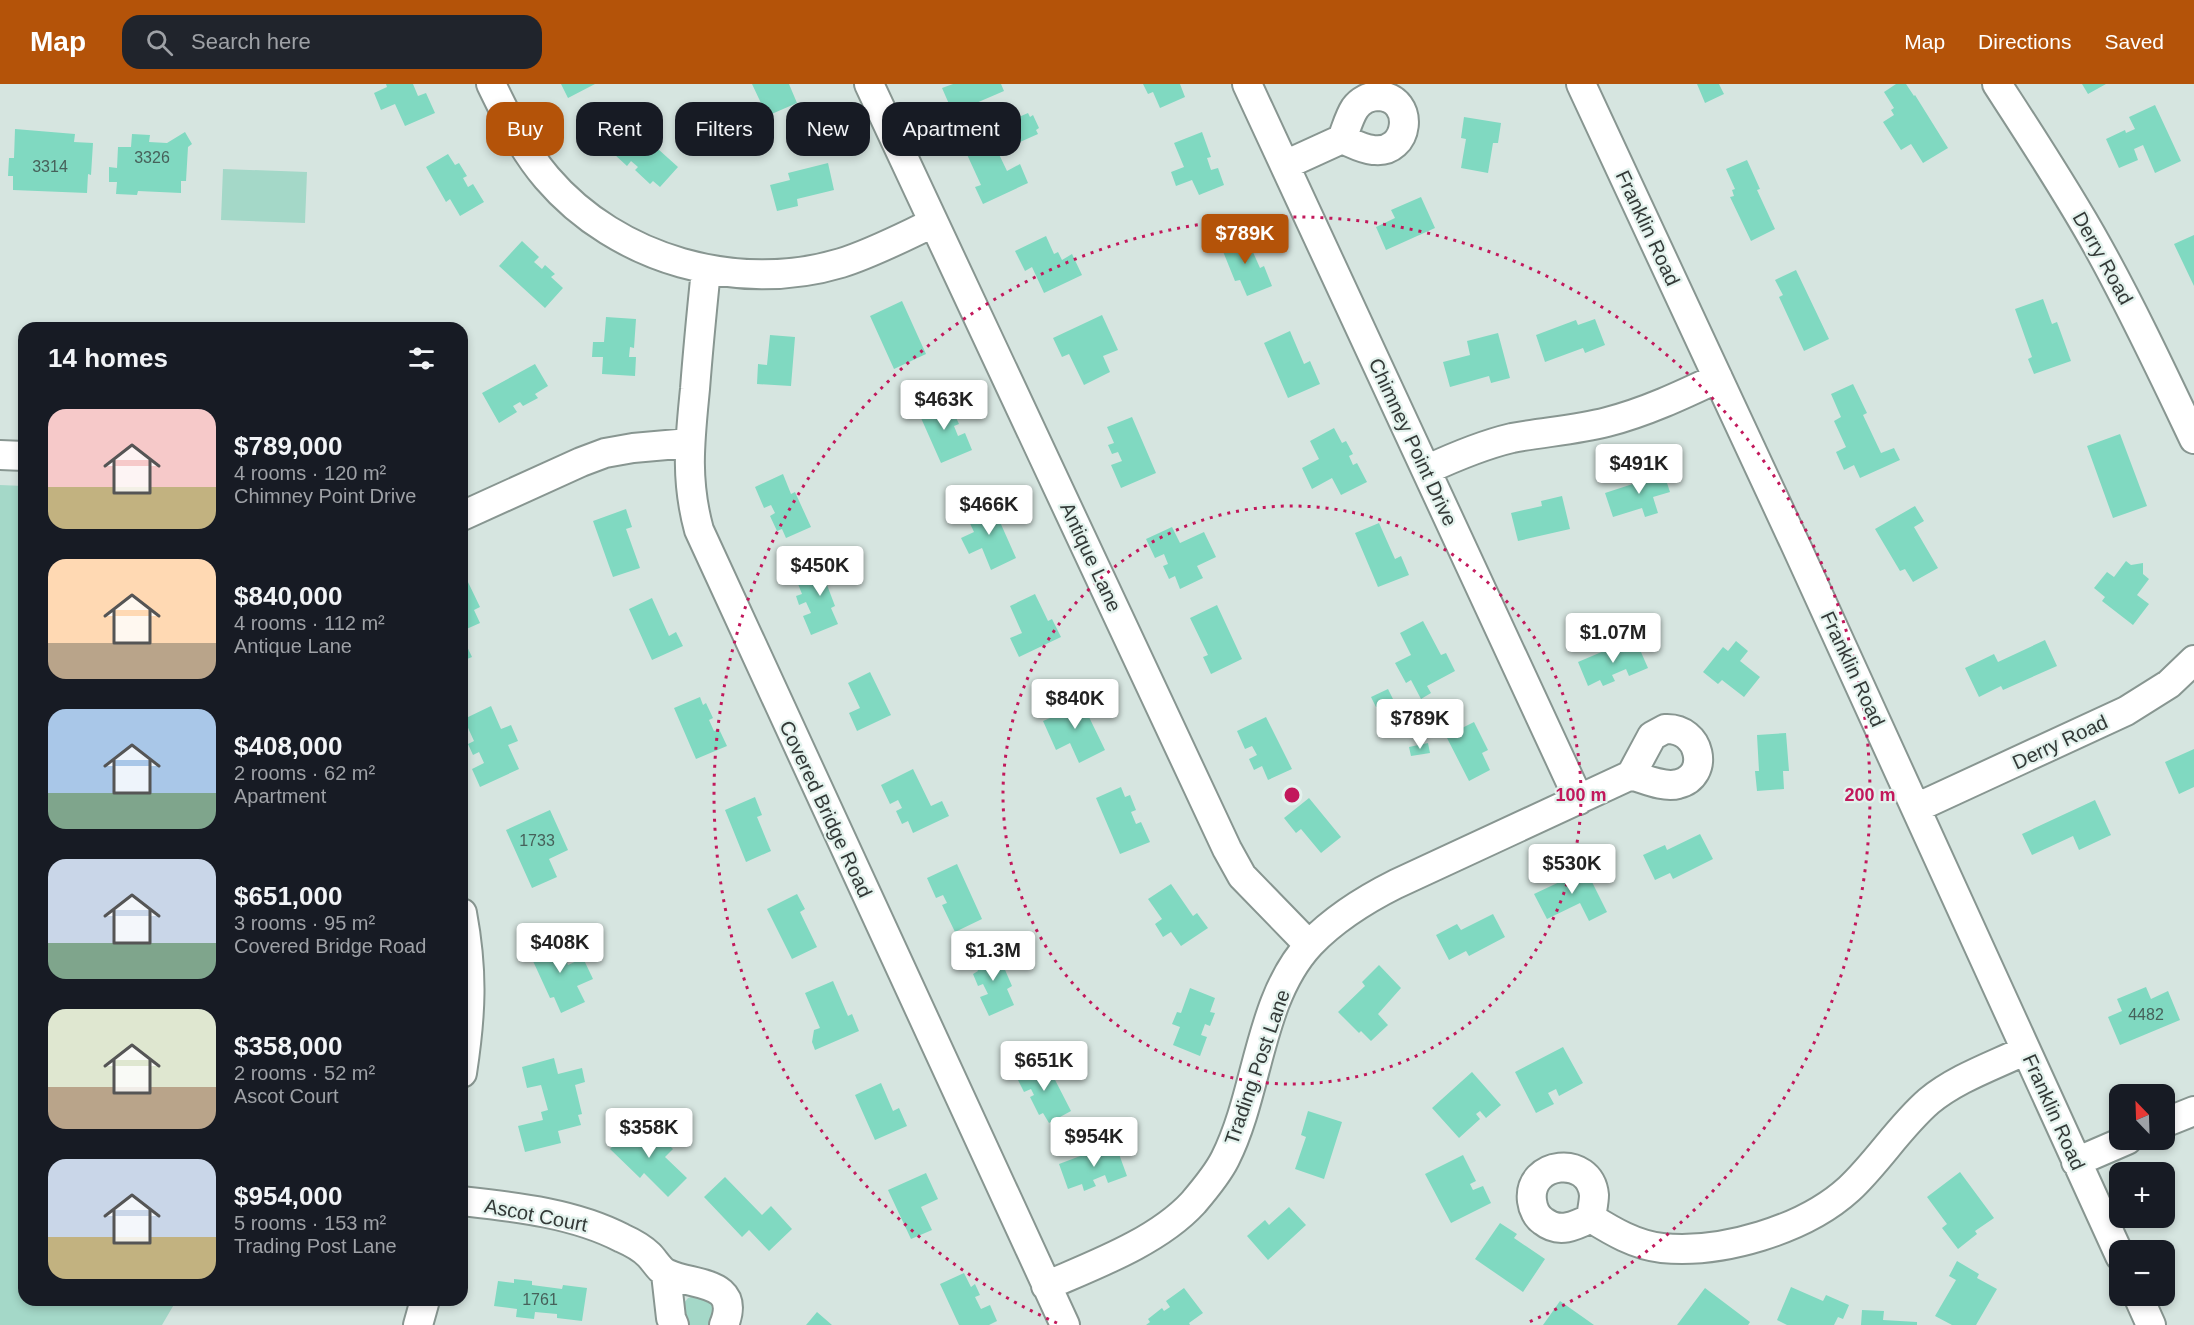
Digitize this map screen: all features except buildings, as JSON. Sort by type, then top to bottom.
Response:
[{"type":"street","points":[[491,84],[522,144],[547,178],[578,208],[614,234],[669,259],[706,270],[738,273],[776,274],[813,269],[841,263],[865,254],[933,223]]},
{"type":"street","name":"Antique Lane","points":[[869,84],[1227,849],[1242,876],[1309,945]]},
{"type":"street","name":"Chimney Point Drive","points":[[1247,84],[1578,800]]},
{"type":"street","name":"Franklin Road","points":[[1581,84],[1916,808],[2113,1240]]},
{"type":"street","name":"Derry Road","points":[[1997,84],[2097,245],[2194,439]]},
{"type":"street","points":[[1285,165],[1342,139]]},
{"type":"street","name":"Covered Bridge Road","points":[[706,270],[689,442],[693,508],[706,550],[1065,1325]]},
{"type":"street","points":[[1426,470],[1485,445],[1512,438],[1606,423],[1658,405],[1718,378]]},
{"type":"street","points":[[468,513],[605,453],[633,447],[689,442]]},
{"type":"street","points":[[0,455],[18,456]]},
{"type":"street","name":"Derry Road","points":[[1916,808],[2126,711],[2169,684],[2194,660]]},
{"type":"street","name":"Trading Post Lane","points":[[1046,1286],[1154,1234],[1191,1204],[1208,1185],[1225,1160],[1237,1130],[1278,995],[1309,945],[1331,924],[1360,902],[1631,775]]},
{"type":"street","points":[[468,956],[471,996],[468,1036]]},
{"type":"street","points":[[1591,1218],[1628,1239],[1660,1248],[1694,1249],[1721,1246],[1789,1224],[1824,1208],[1847,1190],[1867,1171],[1914,1115],[1945,1090],[2026,1050]]},
{"type":"street","points":[[2175,1119],[2194,1110]]},
{"type":"street","points":[[2076,1162],[2109,1148]]},
{"type":"street","name":"Ascot Court","points":[[468,1203],[582,1221],[634,1245],[648,1254],[666,1274]]},
{"type":"street","points":[[675,1325],[671,1318],[666,1274],[706,1283],[717,1288],[724,1296],[728,1306],[728,1316],[724,1325]]},
{"type":"street","points":[[418,1325],[423,1306]]},
{"type":"street","points":[[2142,1306],[2151,1325]]},
{"type":"green space","points":[[223,169],[307,172],[305,223],[221,220]]},
{"type":"green space","points":[[0,485],[18,486],[18,1306],[173,1306],[162,1325],[0,1325]]},
{"type":"green space","points":[[700,1294],[715,1304],[711,1325],[687,1325],[684,1303],[688,1298]]}]
